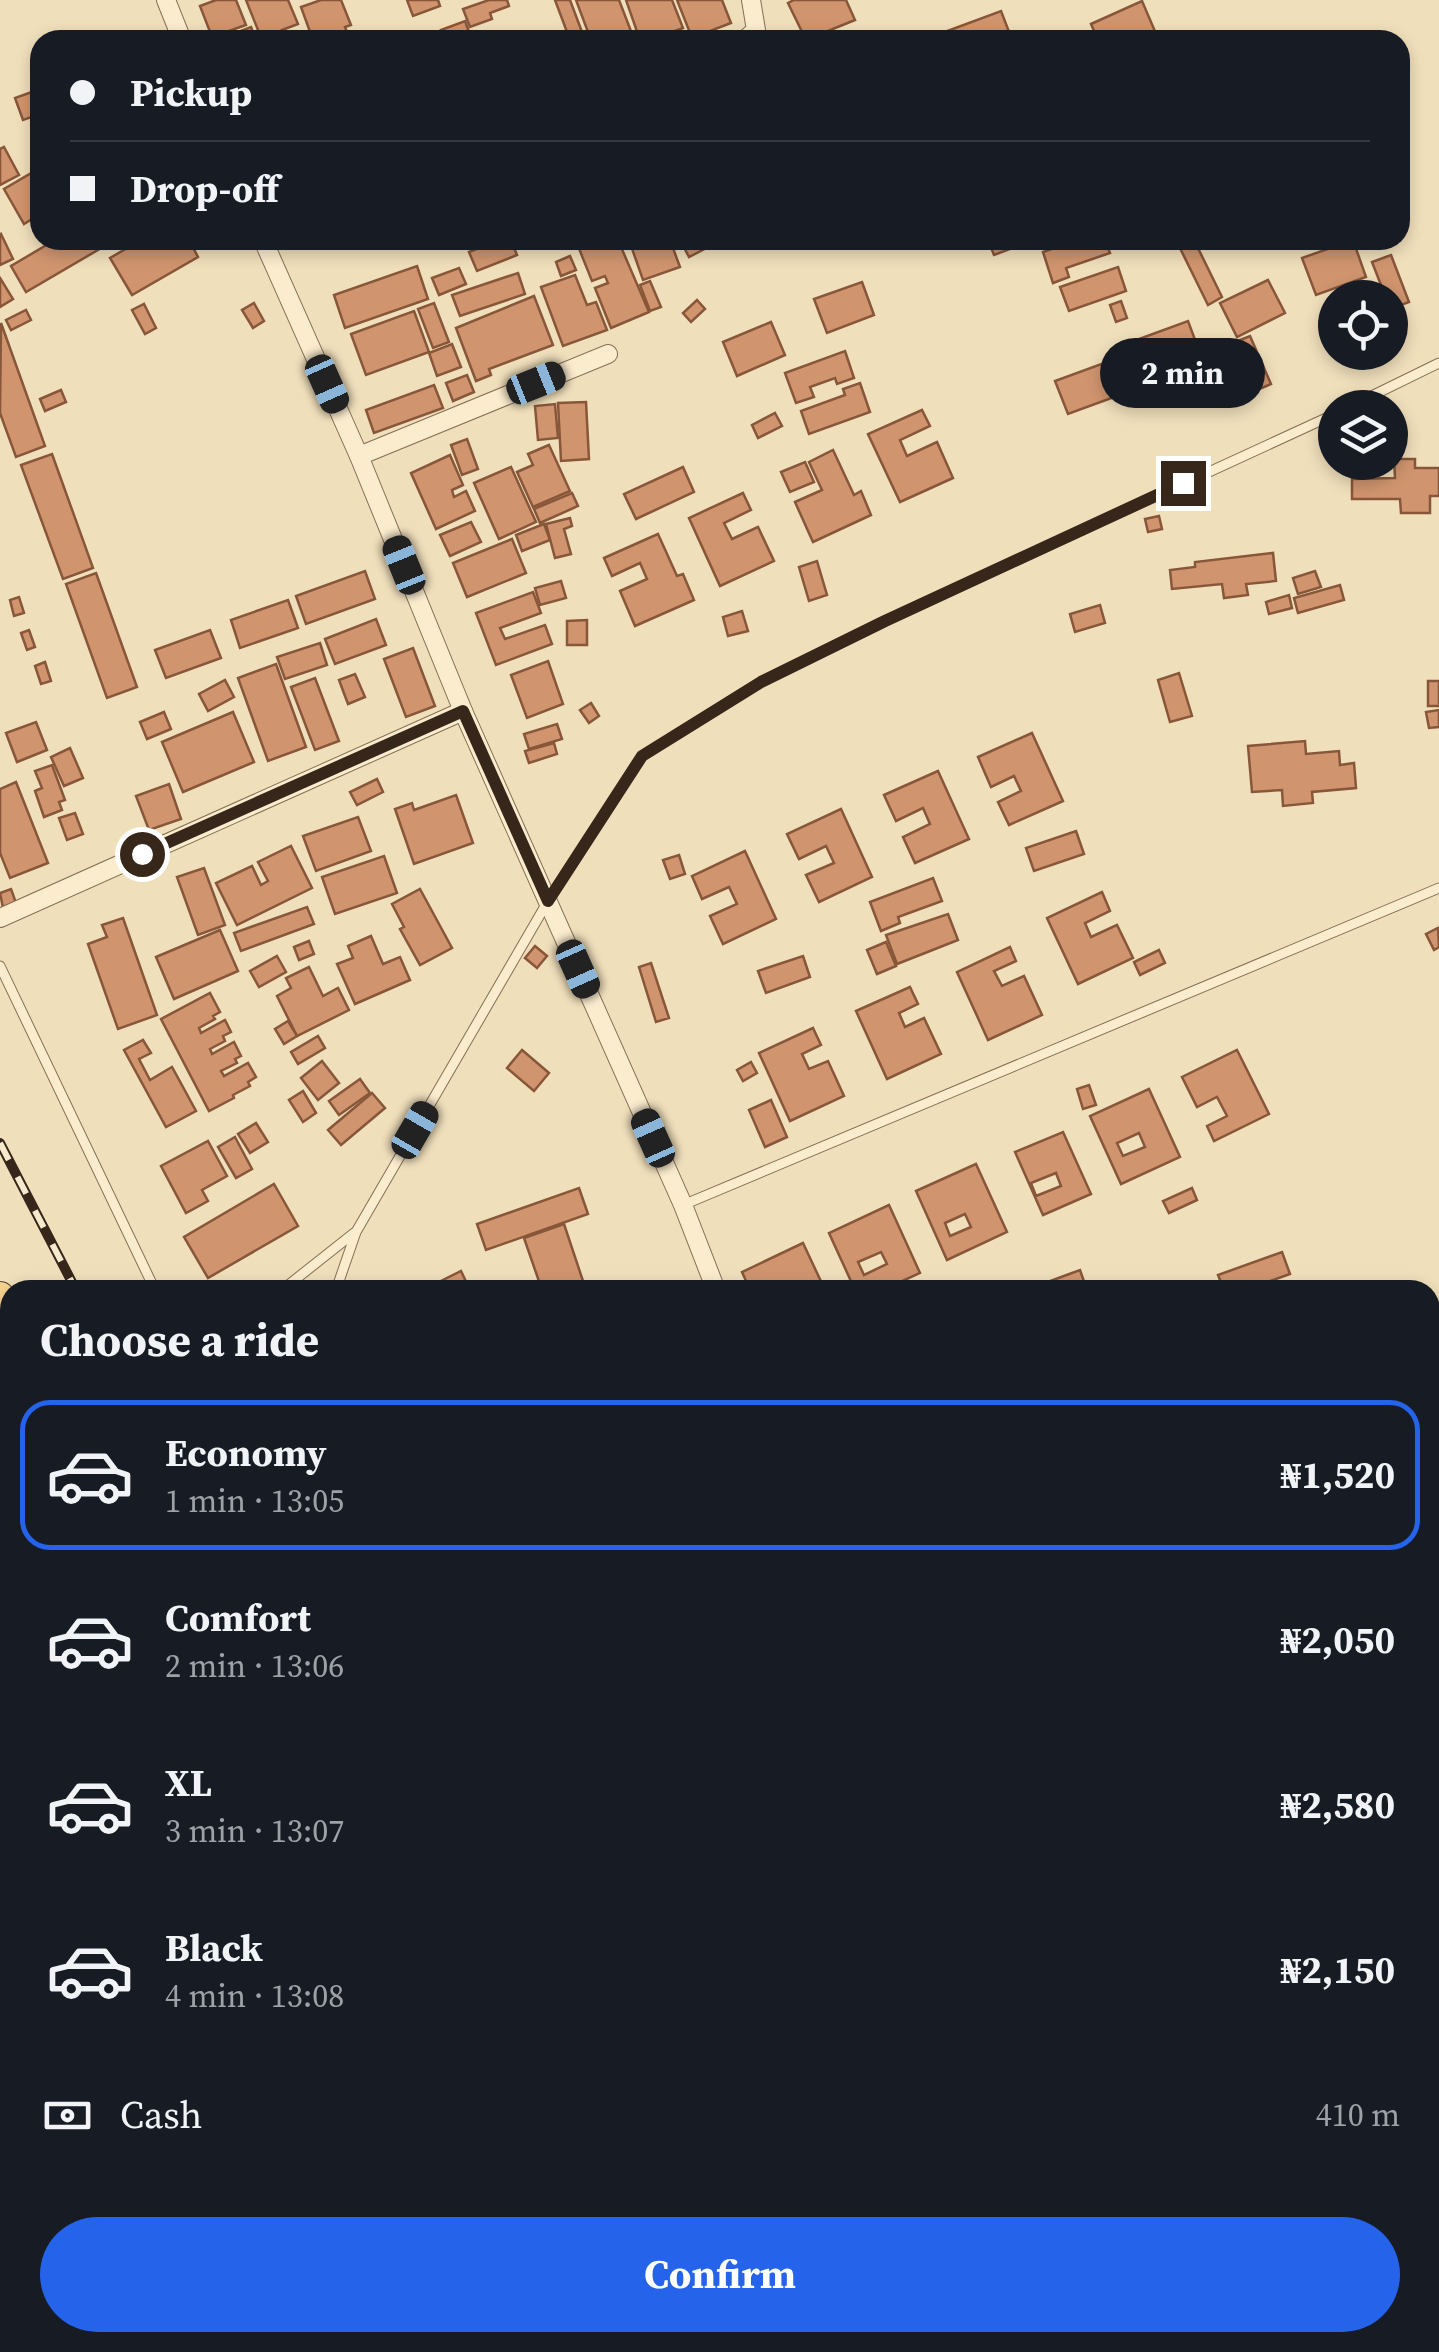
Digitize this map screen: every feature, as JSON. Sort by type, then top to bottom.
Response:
[{"type":"street","points":[[166,0],[178,30]]},
{"type":"street","points":[[752,0],[756,30]]},
{"type":"street","points":[[267,250],[463,711],[683,1205],[712,1280]]},
{"type":"street","points":[[358,456],[608,354]]},
{"type":"street","points":[[0,918],[463,711]]},
{"type":"lane","points":[[1384,390],[1439,363]]},
{"type":"lane","points":[[339,1280],[356,1232],[548,901],[642,756],[761,682],[1318,422]]},
{"type":"lane","points":[[683,1205],[1439,888]]},
{"type":"lane","points":[[0,966],[151,1280]]},
{"type":"lane","points":[[295,1280],[356,1232]]},
{"type":"building","points":[[216,0],[236,0],[246,25],[232,30],[209,30],[200,6]]},
{"type":"building","points":[[246,0],[288,0],[298,24],[282,30],[258,30]]},
{"type":"building","points":[[321,0],[341,0],[351,25],[346,30],[309,30],[301,7]]},
{"type":"building","points":[[407,0],[438,0],[440,6],[413,16]]},
{"type":"building","points":[[489,0],[507,0],[509,6],[490,13],[492,19],[470,27],[463,9]]},
{"type":"building","points":[[555,0],[570,0],[581,30],[566,30]]},
{"type":"building","points":[[576,0],[619,0],[631,30],[587,30]]},
{"type":"building","points":[[626,0],[672,0],[683,28],[678,30],[636,30]]},
{"type":"building","points":[[677,0],[722,0],[731,23],[713,30],[689,30]]},
{"type":"building","points":[[846,0],[855,20],[830,30],[801,30],[788,3]]},
{"type":"building","points":[[1142,1],[1154,30],[1094,30],[1091,24]]},
{"type":"building","points":[[1001,11],[1008,30],[950,30]]},
{"type":"building","points":[[465,21],[468,30],[441,30]]},
{"type":"building","points":[[30,93],[30,118],[23,120],[15,98]]},
{"type":"building","points":[[4,147],[19,175],[0,185],[0,149]]},
{"type":"building","points":[[30,174],[30,220],[24,224],[4,189]]},
{"type":"building","points":[[0,235],[13,259],[0,265]]},
{"type":"building","points":[[38,250],[98,250],[26,292],[11,266]]},
{"type":"building","points":[[124,250],[194,250],[198,257],[132,295],[110,258]]},
{"type":"building","points":[[515,250],[517,255],[477,271],[469,252]]},
{"type":"building","points":[[580,250],[622,250],[649,312],[611,328],[595,288],[608,283],[605,276],[592,281]]},
{"type":"building","points":[[632,250],[674,250],[680,267],[643,280]]},
{"type":"building","points":[[1181,250],[1199,250],[1222,297],[1208,305]]},
{"type":"building","points":[[1325,250],[1357,250],[1366,277],[1318,280],[1316,295],[1302,258]]},
{"type":"building","points":[[1043,252],[1110,253],[1066,268],[1069,277],[1053,283]]},
{"type":"building","points":[[1391,255],[1401,280],[1379,280],[1372,262]]},
{"type":"building","points":[[570,256],[576,270],[561,276],[556,262]]},
{"type":"building","points":[[417,266],[428,299],[345,328],[334,295]]},
{"type":"building","points":[[1118,267],[1126,291],[1069,311],[1060,287]]},
{"type":"building","points":[[459,268],[466,284],[439,295],[432,278]]},
{"type":"building","points":[[518,273],[525,294],[460,316],[452,295]]},
{"type":"building","points":[[575,275],[587,305],[596,302],[607,330],[563,346],[541,287]]},
{"type":"building","points":[[0,278],[13,299],[0,307]]},
{"type":"building","points":[[1268,280],[1285,313],[1237,337],[1220,303]]},
{"type":"building","points":[[650,281],[661,307],[650,311],[640,285]]},
{"type":"building","points":[[862,282],[874,315],[827,333],[814,299]]},
{"type":"building","points":[[534,296],[553,345],[489,369],[491,375],[476,381],[456,328]]},
{"type":"building","points":[[697,300],[705,309],[691,322],[683,313]]},
{"type":"building","points":[[1121,301],[1127,318],[1116,322],[1110,305]]},
{"type":"building","points":[[254,303],[264,321],[253,328],[242,310]]},
{"type":"building","points":[[434,303],[449,342],[433,348],[418,309]]},
{"type":"building","points":[[144,304],[156,328],[145,334],[132,310]]},
{"type":"building","points":[[26,310],[31,320],[11,330],[6,320]]},
{"type":"building","points":[[414,311],[429,352],[366,375],[351,334]]},
{"type":"building","points":[[1188,321],[1201,356],[1153,374],[1139,339]]},
{"type":"building","points":[[771,322],[785,355],[737,376],[723,342]]},
{"type":"building","points":[[1,323],[45,446],[16,457],[0,413]]},
{"type":"building","points":[[1250,336],[1271,384],[1257,390],[1235,342]]},
{"type":"building","points":[[452,344],[461,367],[437,376],[429,353]]},
{"type":"building","points":[[845,351],[854,378],[837,384],[835,378],[810,387],[814,397],[796,403],[785,373]]},
{"type":"building","points":[[1104,363],[1117,396],[1068,414],[1055,381]]},
{"type":"building","points":[[467,375],[474,392],[453,401],[446,383]]},
{"type":"building","points":[[860,383],[870,412],[809,434],[801,411],[845,395],[843,389]]},
{"type":"building","points":[[434,385],[443,408],[374,433],[366,410]]},
{"type":"building","points":[[61,390],[66,402],[45,411],[40,399]]},
{"type":"building","points":[[586,402],[589,459],[561,461],[558,403]]},
{"type":"building","points":[[555,404],[558,438],[538,440],[535,406]]},
{"type":"building","points":[[922,410],[930,426],[900,440],[907,456],[937,442],[953,478],[900,502],[868,434]]},
{"type":"building","points":[[775,413],[782,426],[758,438],[752,425]]},
{"type":"building","points":[[467,439],[478,469],[462,475],[451,445]]},
{"type":"building","points":[[549,445],[570,491],[533,507],[517,472],[533,465],[528,454]]},
{"type":"building","points":[[833,450],[854,495],[861,491],[871,515],[813,542],[795,502],[822,490],[809,462]]},
{"type":"building","points":[[52,454],[93,568],[63,579],[21,465]]},
{"type":"building","points":[[450,455],[463,485],[452,490],[454,497],[466,491],[475,511],[436,529],[411,473]]},
{"type":"building","points":[[1408,459],[1415,459],[1415,468],[1439,468],[1439,496],[1430,496],[1430,513],[1401,513],[1400,499],[1352,499],[1352,480],[1408,480]]},
{"type":"building","points":[[805,462],[814,482],[790,492],[781,472]]},
{"type":"building","points":[[511,467],[536,522],[499,539],[474,483]]},
{"type":"building","points":[[683,467],[694,492],[636,519],[624,494]]},
{"type":"building","points":[[572,493],[578,506],[540,523],[534,509]]},
{"type":"building","points":[[743,493],[751,510],[724,523],[732,539],[758,527],[774,561],[720,586],[689,518]]},
{"type":"building","points":[[1159,516],[1162,529],[1148,532],[1145,519]]},
{"type":"building","points":[[570,518],[572,526],[564,529],[571,554],[555,558],[546,524]]},
{"type":"building","points":[[471,522],[481,542],[450,556],[440,535]]},
{"type":"building","points":[[544,524],[550,540],[522,551],[516,535]]},
{"type":"building","points":[[658,534],[677,576],[683,574],[694,600],[635,626],[620,591],[647,579],[640,563],[612,576],[604,558]]},
{"type":"building","points":[[512,539],[526,573],[467,597],[453,563]]},
{"type":"building","points":[[1273,553],[1276,581],[1246,584],[1248,595],[1224,598],[1222,584],[1172,589],[1170,570],[1195,567],[1195,562]]},
{"type":"building","points":[[817,561],[827,595],[809,601],[799,567]]},
{"type":"building","points":[[365,571],[375,599],[306,624],[296,596]]},
{"type":"building","points":[[1315,571],[1321,587],[1298,594],[1293,578]]},
{"type":"building","points":[[96,573],[137,687],[107,698],[66,584]]},
{"type":"building","points":[[561,581],[566,598],[540,605],[535,588]]},
{"type":"building","points":[[1340,585],[1344,600],[1298,613],[1294,598]]},
{"type":"building","points":[[533,592],[541,613],[500,628],[505,639],[545,625],[552,644],[496,665],[476,613]]},
{"type":"building","points":[[1289,595],[1292,608],[1269,614],[1266,602]]},
{"type":"building","points":[[19,597],[24,613],[14,616],[10,600]]},
{"type":"building","points":[[288,600],[298,628],[240,648],[231,620]]},
{"type":"building","points":[[1100,605],[1105,623],[1075,632],[1070,614]]},
{"type":"building","points":[[742,611],[748,631],[728,636],[723,617]]},
{"type":"building","points":[[376,619],[386,645],[335,664],[325,639]]},
{"type":"building","points":[[587,620],[587,645],[567,645],[567,621]]},
{"type":"building","points":[[29,630],[35,647],[27,650],[21,633]]},
{"type":"building","points":[[210,630],[221,658],[166,678],[155,650]]},
{"type":"building","points":[[320,643],[327,665],[285,679],[277,657]]},
{"type":"building","points":[[413,648],[435,706],[406,717],[384,659]]},
{"type":"building","points":[[548,661],[563,704],[527,718],[511,675]]},
{"type":"building","points":[[45,662],[51,681],[41,684],[35,666]]},
{"type":"building","points":[[276,664],[306,747],[268,761],[238,678]]},
{"type":"building","points":[[1179,673],[1192,716],[1170,722],[1158,680]]},
{"type":"building","points":[[355,674],[365,697],[348,704],[339,680]]},
{"type":"building","points":[[315,678],[339,741],[315,750],[291,687]]},
{"type":"building","points":[[225,680],[234,697],[208,711],[199,694]]},
{"type":"building","points":[[1428,681],[1439,681],[1439,706],[1428,706]]},
{"type":"building","points":[[591,703],[599,716],[589,723],[580,710]]},
{"type":"building","points":[[1439,710],[1439,727],[1429,728],[1426,712]]},
{"type":"building","points":[[164,712],[171,729],[147,739],[140,722]]},
{"type":"building","points":[[233,712],[254,762],[183,792],[162,742]]},
{"type":"building","points":[[36,722],[47,750],[17,762],[6,733]]},
{"type":"building","points":[[557,724],[562,739],[529,749],[524,734]]},
{"type":"building","points":[[1032,733],[1063,801],[1009,825],[998,802],[1021,791],[1014,776],[991,787],[978,757]]},
{"type":"building","points":[[1305,741],[1306,754],[1339,751],[1340,765],[1354,763],[1356,788],[1312,792],[1313,803],[1283,806],[1282,790],[1252,792],[1248,746]]},
{"type":"building","points":[[554,743],[557,754],[529,763],[525,751]]},
{"type":"building","points":[[70,748],[83,778],[64,786],[51,757]]},
{"type":"building","points":[[52,765],[65,800],[59,802],[62,810],[44,817],[35,791],[42,788],[35,771]]},
{"type":"building","points":[[938,771],[969,839],[915,863],[903,837],[930,824],[923,808],[896,821],[884,795]]},
{"type":"building","points":[[377,779],[383,792],[357,805],[350,792]]},
{"type":"building","points":[[16,782],[48,863],[10,878],[0,853],[0,789]]},
{"type":"building","points":[[169,784],[181,819],[149,830],[136,796]]},
{"type":"building","points":[[456,795],[473,843],[414,864],[395,809],[412,803],[414,810]]},
{"type":"building","points":[[841,809],[872,877],[819,902],[806,875],[834,863],[826,846],[799,859],[787,834]]},
{"type":"building","points":[[75,813],[83,834],[67,840],[59,818]]},
{"type":"building","points":[[358,817],[371,851],[316,871],[303,836]]},
{"type":"building","points":[[1076,831],[1084,854],[1034,871],[1026,848]]},
{"type":"building","points":[[291,846],[312,888],[237,925],[216,883],[252,866],[261,885],[268,881],[258,862]]},
{"type":"building","points":[[745,851],[776,919],[723,944],[710,916],[737,904],[729,887],[702,899],[692,876]]},
{"type":"building","points":[[679,855],[685,874],[670,879],[663,860]]},
{"type":"building","points":[[384,856],[397,893],[335,914],[322,877]]},
{"type":"building","points":[[204,868],[225,925],[198,935],[177,877]]},
{"type":"building","points":[[933,878],[942,901],[898,917],[900,923],[881,931],[870,902]]},
{"type":"building","points":[[11,889],[16,903],[3,908],[0,893]]},
{"type":"building","points":[[420,889],[452,948],[420,965],[400,929],[404,927],[392,904]]},
{"type":"building","points":[[1102,892],[1110,911],[1085,923],[1091,937],[1117,925],[1133,958],[1078,984],[1047,918]]},
{"type":"building","points":[[307,907],[314,924],[241,951],[234,933]]},
{"type":"building","points":[[948,914],[958,940],[897,964],[886,935]]},
{"type":"building","points":[[123,918],[157,1015],[118,1029],[88,944],[107,937],[102,925]]},
{"type":"building","points":[[1438,928],[1439,947],[1434,950],[1426,934]]},
{"type":"building","points":[[220,930],[238,971],[174,999],[156,957]]},
{"type":"building","points":[[371,936],[383,964],[400,957],[410,980],[355,1004],[337,964],[353,958],[348,946]]},
{"type":"building","points":[[309,941],[314,954],[299,960],[294,947]]},
{"type":"building","points":[[886,942],[896,966],[877,974],[867,950]]},
{"type":"building","points":[[535,946],[547,956],[537,968],[525,958]]},
{"type":"building","points":[[1010,947],[1016,961],[994,971],[1002,986],[1024,976],[1042,1015],[988,1040],[957,972]]},
{"type":"building","points":[[1159,950],[1165,963],[1140,975],[1134,962]]},
{"type":"building","points":[[277,956],[286,972],[259,987],[250,971]]},
{"type":"building","points":[[803,956],[810,977],[766,993],[758,971]]},
{"type":"building","points":[[651,963],[669,1018],[656,1022],[639,967]]},
{"type":"building","points":[[309,967],[323,996],[338,988],[349,1010],[297,1036],[277,996],[291,988],[286,978]]},
{"type":"building","points":[[910,987],[918,1004],[899,1013],[905,1027],[924,1018],[941,1054],[887,1079],[856,1011]]},
{"type":"building","points":[[210,993],[220,1012],[199,1028],[201,1033],[225,1020],[231,1032],[223,1036],[225,1041],[210,1049],[212,1054],[234,1042],[241,1056],[235,1059],[237,1063],[221,1071],[224,1076],[248,1063],[256,1077],[234,1098],[209,1111],[161,1019]]},
{"type":"building","points":[[288,1021],[297,1036],[284,1044],[275,1029]]},
{"type":"building","points":[[813,1028],[821,1045],[802,1054],[809,1069],[828,1061],[844,1096],[790,1121],[759,1053]]},
{"type":"building","points":[[318,1036],[325,1048],[298,1064],[291,1052]]},
{"type":"building","points":[[143,1040],[151,1053],[139,1059],[150,1080],[172,1067],[196,1111],[166,1127],[124,1050]]},
{"type":"building","points":[[522,1050],[549,1073],[534,1091],[507,1068]]},
{"type":"building","points":[[1237,1050],[1269,1114],[1214,1141],[1207,1126],[1227,1116],[1217,1097],[1197,1107],[1182,1077]]},
{"type":"building","points":[[322,1061],[339,1083],[318,1100],[301,1078]]},
{"type":"building","points":[[751,1062],[757,1073],[743,1081],[737,1070]]},
{"type":"building","points":[[360,1079],[370,1093],[339,1115],[329,1101]]},
{"type":"building","points":[[1089,1085],[1096,1105],[1083,1109],[1077,1089]]},
{"type":"building","points":[[1149,1089],[1180,1157],[1121,1184],[1090,1116]],"holes":[[[1139,1133],[1145,1147],[1123,1156],[1117,1143]]]},
{"type":"building","points":[[303,1091],[316,1113],[303,1122],[289,1100]]},
{"type":"building","points":[[372,1093],[385,1108],[341,1145],[328,1130]]},
{"type":"building","points":[[771,1100],[787,1137],[765,1147],[749,1110]]},
{"type":"building","points":[[256,1123],[268,1142],[250,1153],[238,1134]]},
{"type":"building","points":[[1063,1132],[1091,1194],[1043,1215],[1015,1152]],"holes":[[[1056,1173],[1061,1186],[1036,1196],[1031,1183]]]},
{"type":"building","points":[[235,1137],[252,1169],[236,1178],[218,1147]]},
{"type":"building","points":[[208,1141],[227,1176],[202,1190],[208,1201],[186,1213],[161,1166]]},
{"type":"building","points":[[976,1164],[1007,1232],[947,1260],[916,1191]],"holes":[[[965,1214],[971,1227],[950,1236],[945,1223]]]},
{"type":"building","points":[[274,1184],[298,1226],[208,1278],[184,1237]]},
{"type":"building","points":[[579,1188],[588,1214],[486,1250],[477,1224]]},
{"type":"building","points":[[1192,1188],[1197,1200],[1169,1213],[1163,1201]]},
{"type":"building","points":[[889,1205],[920,1273],[905,1280],[850,1280],[829,1233]],"holes":[[[881,1252],[887,1264],[864,1275],[858,1262]]]},
{"type":"building","points":[[564,1224],[583,1280],[539,1280],[524,1238]]},
{"type":"building","points":[[803,1243],[820,1280],[746,1280],[742,1272]]},
{"type":"building","points":[[1282,1252],[1290,1274],[1273,1280],[1220,1280],[1218,1275]]},
{"type":"building","points":[[1080,1270],[1084,1280],[1053,1280]]},
{"type":"building","points":[[461,1271],[465,1280],[443,1280]]},
{"type":"railway","points":[[0,1143],[71,1280]]},
{"type":"route","points":[[142,854],[463,711],[548,901],[642,756],[761,682],[1183,483]]}]
